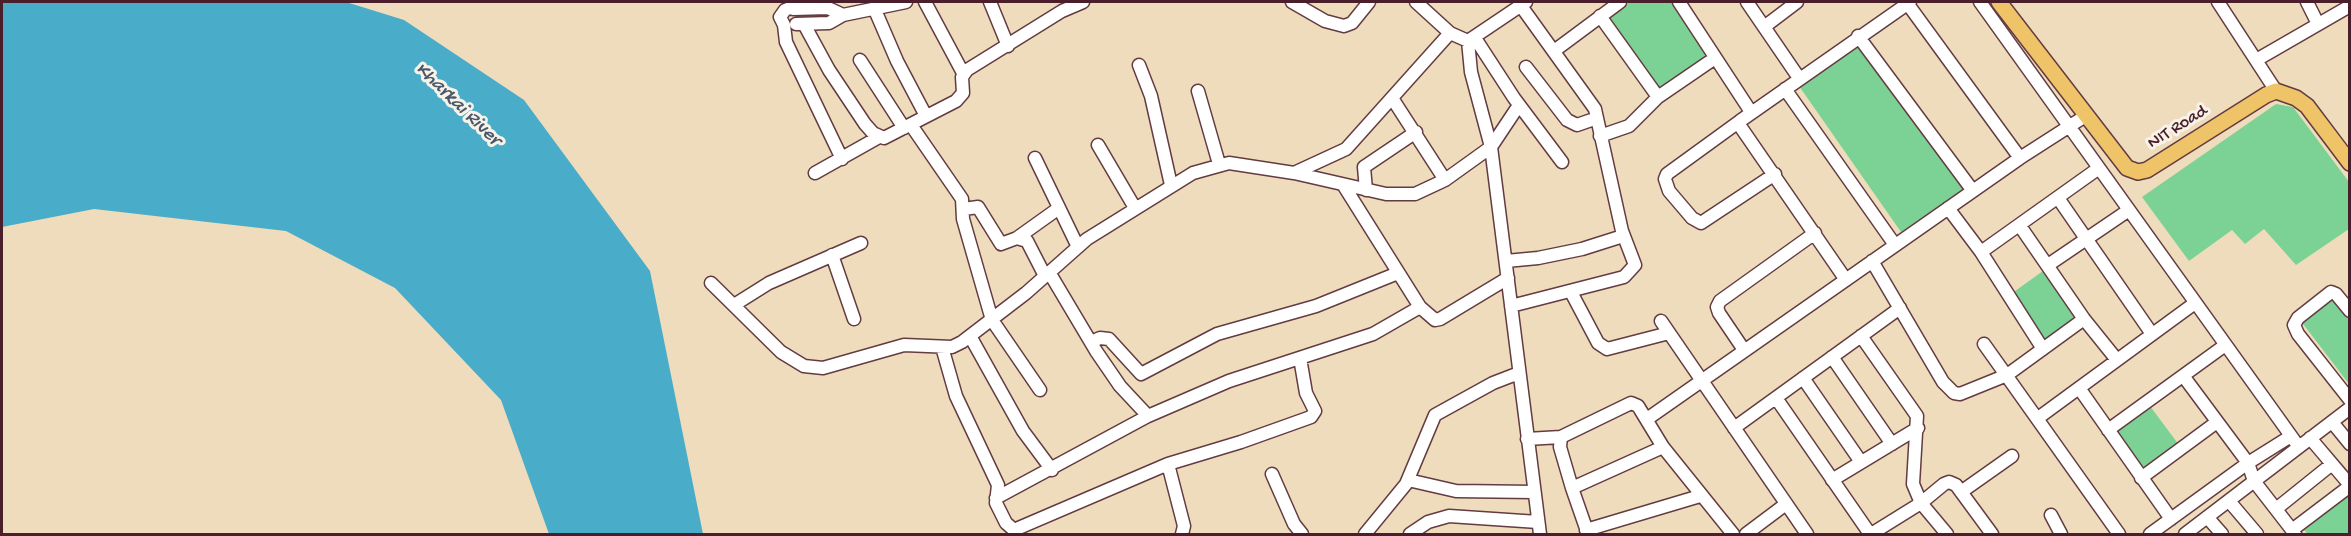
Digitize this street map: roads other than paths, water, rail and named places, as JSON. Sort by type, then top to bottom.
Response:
[{"type":"main road","name":"NIT Road","points":[[1999,2],[2127,168],[2138,172],[2147,170],[2266,95],[2276,92]]},
{"type":"main road","points":[[2276,92],[2296,98],[2307,106],[2349,163]]},
{"type":"street","points":[[775,2],[791,15],[865,124],[879,137]]},
{"type":"street","points":[[791,15],[829,23],[843,15],[906,2]]},
{"type":"street","points":[[815,173],[879,137],[884,138],[961,97],[963,73],[925,2]]},
{"type":"street","points":[[990,2],[1008,46]]},
{"type":"street","points":[[963,73],[1062,11],[1083,2]]},
{"type":"street","points":[[1292,2],[1325,21],[1344,26],[1353,23],[1369,2]]},
{"type":"street","points":[[1416,2],[1450,33],[1471,40],[1562,162]]},
{"type":"street","points":[[1554,51],[1620,2]]},
{"type":"street","points":[[1679,2],[1751,112]]},
{"type":"street","points":[[1748,2],[1799,78]]},
{"type":"street","points":[[1764,27],[1797,2]]},
{"type":"street","points":[[1775,174],[1701,223],[1692,218],[1669,191],[1665,179],[1668,174],[1751,112],[1908,2],[2020,158]]},
{"type":"street","points":[[1980,2],[2224,346],[2299,447]]},
{"type":"street","points":[[2218,2],[2258,59],[2276,92]]},
{"type":"street","points":[[2307,2],[2318,24]]},
{"type":"street","points":[[1471,40],[1524,4],[1593,105],[1623,236],[1634,262],[1633,269],[1624,277],[1511,306]]},
{"type":"street","points":[[2258,59],[2344,6]]},
{"type":"street","points":[[791,15],[828,8],[843,15]]},
{"type":"street","points":[[875,10],[888,43],[926,116]]},
{"type":"street","points":[[791,15],[786,42],[803,84],[842,159]]},
{"type":"street","points":[[1600,15],[1658,98]]},
{"type":"street","points":[[1294,173],[1347,149],[1450,33]]},
{"type":"street","points":[[1858,36],[1973,191]]},
{"type":"street","points":[[1410,534],[1428,522],[1449,516],[1539,528],[1491,147],[1471,72],[1471,40]]},
{"type":"street","points":[[1600,136],[1629,126],[1658,98],[1715,58]]},
{"type":"street","points":[[860,60],[962,199],[963,219],[992,320],[1040,390]]},
{"type":"street","points":[[1139,65],[1151,96],[1171,185]]},
{"type":"street","points":[[1526,67],[1567,120],[1577,125],[1597,118]]},
{"type":"street","points":[[1785,88],[1895,245]]},
{"type":"street","points":[[1198,91],[1219,164]]},
{"type":"street","points":[[1392,98],[1445,180]]},
{"type":"street","points":[[711,283],[781,352],[796,363],[814,369],[904,345],[952,346],[992,320],[1078,247],[1193,172],[1229,162],[1402,196],[1430,188],[1445,180],[1491,147],[1519,105]]},
{"type":"street","points":[[1647,419],[2020,158],[2087,116]]},
{"type":"street","points":[[1740,121],[1740,126],[1846,280]]},
{"type":"street","points":[[1366,190],[1364,166],[1416,132]]},
{"type":"street","points":[[1098,145],[1135,208]]},
{"type":"street","points":[[1035,158],[1078,247]]},
{"type":"street","points":[[1980,252],[2020,226],[2099,168]]},
{"type":"street","points":[[1344,186],[1420,307],[1435,320],[1508,278]]},
{"type":"street","points":[[2058,198],[2152,334]]},
{"type":"street","points":[[964,209],[978,207],[1001,244],[1017,238],[1059,208]]},
{"type":"street","points":[[1948,208],[1980,252],[2043,349]]},
{"type":"street","points":[[2048,265],[2128,210]]},
{"type":"street","points":[[2020,226],[2084,319],[2117,360]]},
{"type":"street","points":[[1744,350],[1719,313],[1717,307],[1720,301],[1815,233]]},
{"type":"street","points":[[1506,261],[1538,258],[1582,249],[1623,236]]},
{"type":"street","points":[[1017,238],[1027,241],[1120,386],[1148,416]]},
{"type":"street","points":[[734,306],[769,283],[861,243]]},
{"type":"street","points":[[832,255],[854,319]]},
{"type":"street","points":[[1872,261],[1943,382],[1954,393],[1960,394],[2007,375],[2084,319]]},
{"type":"street","points":[[1091,342],[1100,338],[1108,339],[1141,374],[1217,334],[1316,306],[1398,273]]},
{"type":"street","points":[[1571,292],[1598,343],[1606,349],[1669,333]]},
{"type":"street","points":[[2349,311],[2336,294],[2331,292],[2298,318],[2294,325],[2298,334],[2349,400]]},
{"type":"street","points":[[2038,418],[2195,303]]},
{"type":"street","points":[[996,498],[1188,396],[1373,334],[1420,307]]},
{"type":"street","points":[[1734,428],[1900,308]]},
{"type":"street","points":[[1661,321],[1807,534]]},
{"type":"street","points":[[970,336],[1023,431],[1052,470]]},
{"type":"street","points":[[1861,336],[1914,410],[1918,428],[1913,477],[1921,503],[1944,533]]},
{"type":"street","points":[[1984,344],[2119,534]]},
{"type":"street","points":[[2108,430],[2224,346]]},
{"type":"street","points":[[942,347],[956,396],[998,485],[996,498],[1011,531],[1168,464],[1241,442],[1314,414],[1315,411],[1306,393],[1300,358]]},
{"type":"street","points":[[1832,357],[1892,444]]},
{"type":"street","points":[[1365,534],[1408,480],[1431,421],[1438,411],[1519,373]]},
{"type":"street","points":[[2184,376],[2248,463],[2254,481],[2293,532],[2349,485],[2310,438]]},
{"type":"street","points":[[1803,378],[1861,462]]},
{"type":"street","points":[[2079,388],[2171,519]]},
{"type":"street","points":[[1776,398],[1870,534],[1921,503],[1949,482],[1956,485],[1992,534]]},
{"type":"street","points":[[1527,439],[1561,437],[1631,403],[1638,406],[1663,447],[1700,496],[1733,534]]},
{"type":"street","points":[[2186,534],[2349,408]]},
{"type":"street","points":[[2141,478],[2217,422]]},
{"type":"street","points":[[2332,422],[2349,444]]},
{"type":"street","points":[[1832,480],[1918,428]]},
{"type":"street","points":[[2150,534],[2248,463],[2291,436]]},
{"type":"street","points":[[1561,437],[1560,447],[1587,532],[1700,496]]},
{"type":"street","points":[[1572,488],[1663,447]]},
{"type":"street","points":[[1961,492],[2012,456]]},
{"type":"street","points":[[1168,464],[1184,526],[1182,534]]},
{"type":"street","points":[[2276,509],[2332,464]]},
{"type":"street","points":[[1272,474],[1294,524],[1302,534]]},
{"type":"street","points":[[1408,480],[1456,491],[1534,492]]},
{"type":"street","points":[[2229,501],[2257,534]]},
{"type":"street","points":[[1746,534],[1786,504]]},
{"type":"street","points":[[2051,515],[2061,534]]},
{"type":"street","points":[[2207,517],[2222,534]]},
{"type":"water","name":"Kharkai River","points":[[2,2],[346,2],[404,20],[524,100],[650,271],[703,534],[549,534],[501,400],[395,288],[286,231],[94,209],[2,227]]}]
